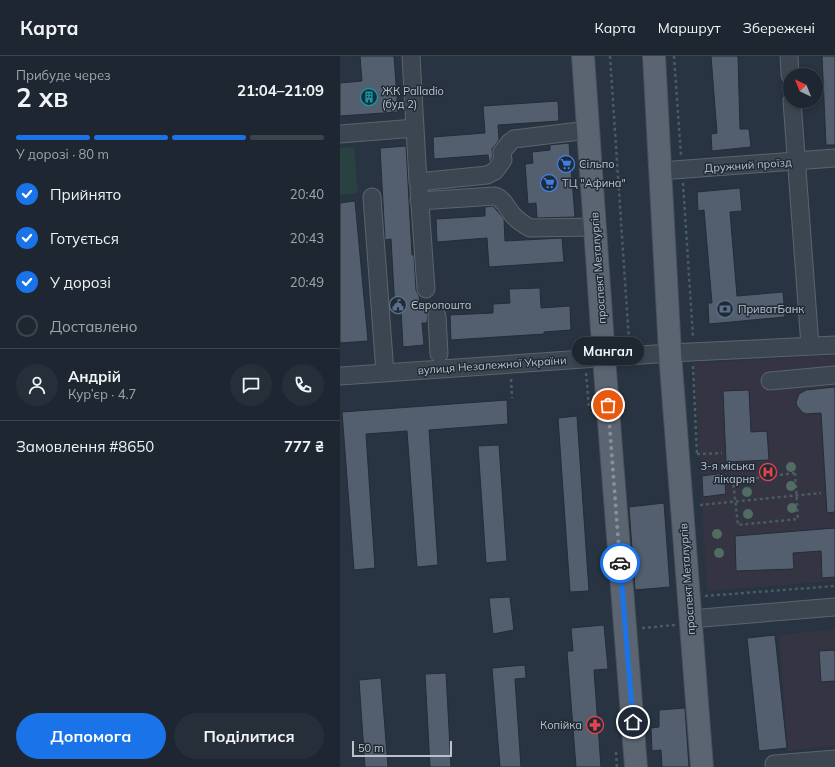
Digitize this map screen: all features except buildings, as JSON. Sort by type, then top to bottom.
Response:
[{"type":"main road","name":"проспект Металургів","points":[[583,56],[604,358],[633,629],[636,767]]},
{"type":"main road","name":"проспект Металургів","points":[[654,56],[685,622],[702,767]]},
{"type":"street","points":[[411,56],[419,201],[426,289]]},
{"type":"street","points":[[789,56],[790,68]]},
{"type":"street","points":[[792,108],[810,346]]},
{"type":"street","points":[[340,134],[415,128]]},
{"type":"street","points":[[418,182],[487,175],[496,171],[503,160],[502,152],[514,139],[588,130]]},
{"type":"street","name":"Дружний проїзд","points":[[660,171],[835,158]]},
{"type":"street","points":[[419,201],[495,196],[500,198],[522,224],[530,228],[595,228]]},
{"type":"street","points":[[372,197],[385,373]]},
{"type":"street","points":[[436,316],[439,354]]},
{"type":"street","name":"вулиця Незалежної України","points":[[340,376],[670,353],[835,345]]},
{"type":"street","points":[[770,380],[835,375]]},
{"type":"street","points":[[685,622],[835,607]]},
{"type":"street","points":[[633,629],[646,758],[644,767]]},
{"type":"street","points":[[774,764],[835,759]]},
{"type":"path","points":[[610,56],[630,349]]},
{"type":"path","points":[[674,56],[693,332],[692,352],[696,435]]},
{"type":"path","points":[[509,364],[512,398]]},
{"type":"path","points":[[697,454],[722,453]]},
{"type":"path","points":[[795,473],[796,496],[798,519],[738,525],[733,481],[795,473]]},
{"type":"path","points":[[700,505],[821,493]]},
{"type":"path","points":[[704,596],[835,586]]},
{"type":"path","points":[[633,629],[685,622]]},
{"type":"shaded area","name":"3-я міська лікарня","points":[[835,355],[835,581],[707,591],[694,363]]},
{"type":"shaded area","points":[[835,629],[835,746],[788,751],[779,635]]},
{"type":"green space","points":[[354,147],[358,193],[340,195],[340,148]]},
{"type":"way so far","points":[[608,405],[620,563]]},
{"type":"place","name":"ЖК Palladio (буд 2)","points":[[369,97]]},
{"type":"place","name":"Сільпо","points":[[566,164]]},
{"type":"place","name":"ТЦ \"Афина\"","points":[[549,183]]},
{"type":"place","name":"Європошта","points":[[398,305]]},
{"type":"place","name":"ПриватБанк","points":[[725,309]]},
{"type":"place","name":"Мангал","points":[[608,405]]},
{"type":"place","name":"3-я міська лікарня","points":[[768,472]]},
{"type":"place","name":"Копійка","points":[[595,725]]},
{"type":"route","points":[[620,563],[633,722]]}]
